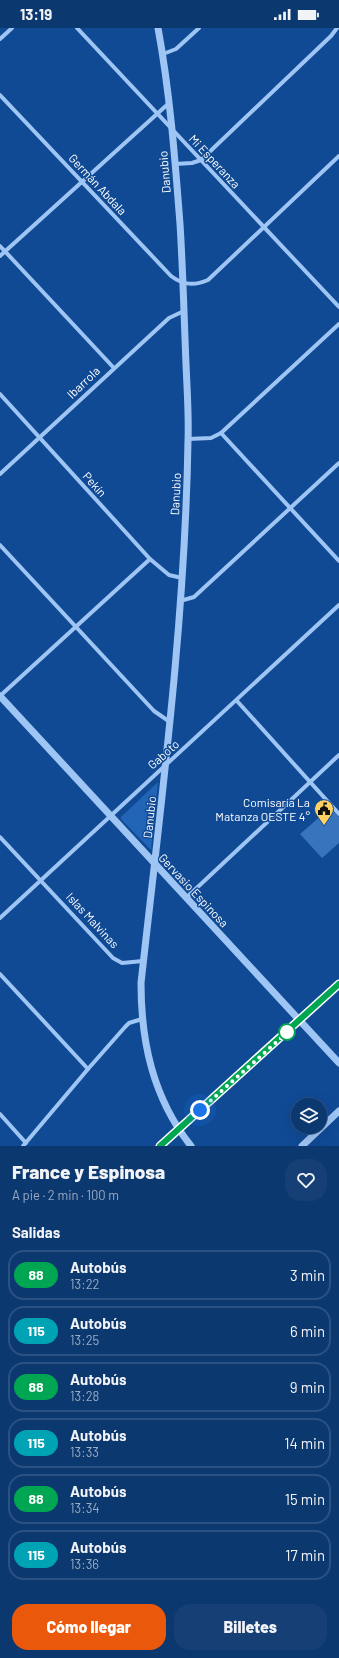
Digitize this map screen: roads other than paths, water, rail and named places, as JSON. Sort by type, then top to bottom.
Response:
[{"type":"street","points":[[0,39],[12,28]]},
{"type":"street","name":"Mi Esperanza","points":[[77,28],[339,307]]},
{"type":"street","name":"Danubio","points":[[143,961],[170,722],[182,578],[188,440],[184,283],[172,129],[163,54],[158,28]]},
{"type":"street","points":[[163,54],[176,49],[198,28]]},
{"type":"street","points":[[175,164],[192,163],[201,160],[331,36],[337,28]]},
{"type":"street","name":"Germán Abdala","points":[[0,95],[171,276],[184,283]]},
{"type":"street","points":[[0,256],[156,113],[168,104]]},
{"type":"street","points":[[184,283],[193,285],[208,280],[263,226],[339,156]]},
{"type":"street","points":[[0,246],[113,367]]},
{"type":"street","name":"Ibarrola","points":[[0,474],[40,438],[113,367],[169,318],[184,311]]},
{"type":"street","points":[[188,440],[211,438],[221,433],[339,324]]},
{"type":"street","name":"Pekín","points":[[0,394],[150,559],[170,575],[182,578]]},
{"type":"street","points":[[221,433],[339,561]]},
{"type":"street","points":[[180,601],[194,597],[339,463]]},
{"type":"street","points":[[0,545],[74,627],[154,711],[170,722]]},
{"type":"street","points":[[0,696],[150,559]]},
{"type":"street","name":"Gaboto","points":[[0,918],[237,701],[339,605]]},
{"type":"street","name":"Gervasio Espinosa","points":[[0,696],[339,1063]]},
{"type":"street","points":[[237,701],[339,814]]},
{"type":"street","points":[[186,898],[339,754]]},
{"type":"street","name":"Islas Malvinas","points":[[0,837],[118,962],[143,961]]},
{"type":"street","points":[[143,961],[141,983],[142,1019],[149,1058],[159,1093],[167,1112],[178,1130],[191,1146]]},
{"type":"street","points":[[0,974],[88,1068]]},
{"type":"street","points":[[160,1146],[339,984]]},
{"type":"street","points":[[0,1114],[25,1144],[88,1068],[129,1023],[142,1019]]},
{"type":"street","points":[[302,1146],[339,1111]]},
{"type":"place","name":"Comisaría La Matanza OESTE 4°","points":[[324,826]]}]
